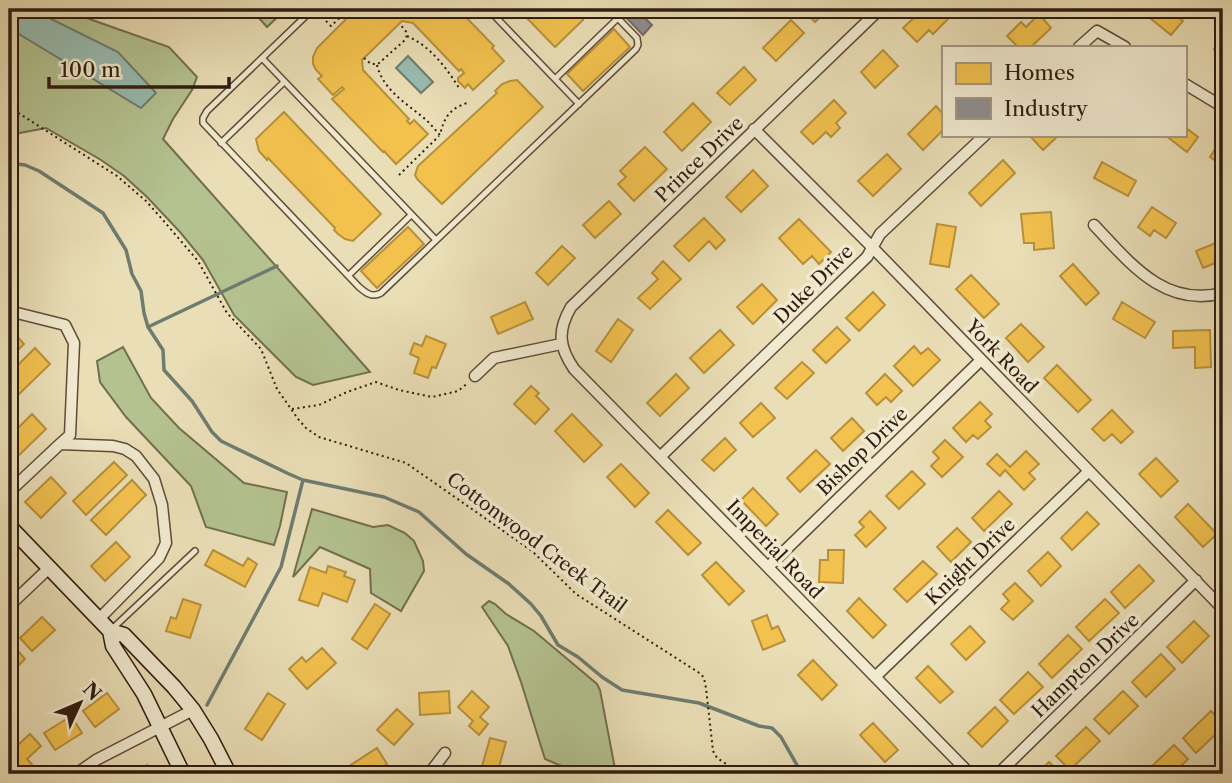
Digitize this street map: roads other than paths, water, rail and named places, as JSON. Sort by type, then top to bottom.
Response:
[{"type":"main road","points":[[9,526],[110,631],[113,646],[144,694],[183,774]]},
{"type":"main road","points":[[110,631],[124,635],[174,687],[211,739],[229,774]]},
{"type":"street","name":"Prince Drive","points":[[561,344],[565,317],[571,307],[880,9]]},
{"type":"street","points":[[1080,46],[1097,31],[1123,46]]},
{"type":"street","points":[[1186,85],[1223,107]]},
{"type":"street","name":"York Road","points":[[754,129],[1223,609]]},
{"type":"street","name":"Duke Drive","points":[[661,456],[867,257],[880,234],[984,136]]},
{"type":"street","points":[[1094,225],[1153,282],[1168,291],[1184,295],[1213,296],[1223,293]]},
{"type":"street","points":[[9,311],[65,325],[74,343],[71,435],[9,492]]},
{"type":"street","points":[[475,376],[494,358],[561,344]]},
{"type":"street","name":"Imperial Road","points":[[561,344],[575,369],[970,774]]},
{"type":"street","name":"Bishop Drive","points":[[768,567],[981,360]]},
{"type":"street","points":[[60,444],[125,449],[136,456],[154,479],[162,505],[166,543],[159,558],[99,619]]},
{"type":"street","name":"Knight Drive","points":[[875,677],[1089,471]]},
{"type":"street","points":[[9,606],[49,568]]},
{"type":"street","name":"Hampton Drive","points":[[998,774],[1196,580]]},
{"type":"street","points":[[76,774],[96,760],[192,710]]},
{"type":"street","points":[[429,774],[445,753]]},
{"type":"street","points":[[1215,774],[1223,766]]},
{"type":"lane","points":[[313,9],[204,115],[203,121],[221,143],[366,293],[371,295],[377,295],[638,48],[637,38],[609,9]]},
{"type":"lane","points":[[488,9],[579,104]]},
{"type":"lane","points":[[555,79],[618,18]]},
{"type":"lane","points":[[262,58],[436,240]]},
{"type":"lane","points":[[221,143],[285,82]]},
{"type":"lane","points":[[349,275],[411,215]]},
{"type":"lane","points":[[110,631],[195,551]]},
{"type":"water","points":[[9,9],[38,9],[37,12],[118,52],[156,93],[141,108],[9,28]]},
{"type":"water","points":[[408,56],[433,82],[421,93],[396,68]]},
{"type":"waterway","points":[[9,163],[25,165],[39,171],[103,213],[126,250],[132,274],[141,291],[148,327],[163,350],[164,370],[192,401],[221,441],[303,480],[384,497],[419,512],[466,554],[509,584],[541,616],[558,645],[602,677],[622,690],[699,703],[759,726],[772,728],[781,737],[802,774]]},
{"type":"waterway","points":[[148,327],[277,266]]},
{"type":"waterway","points":[[207,705],[281,567],[303,480]]},
{"type":"waterway","points":[[204,770],[207,774]]}]
